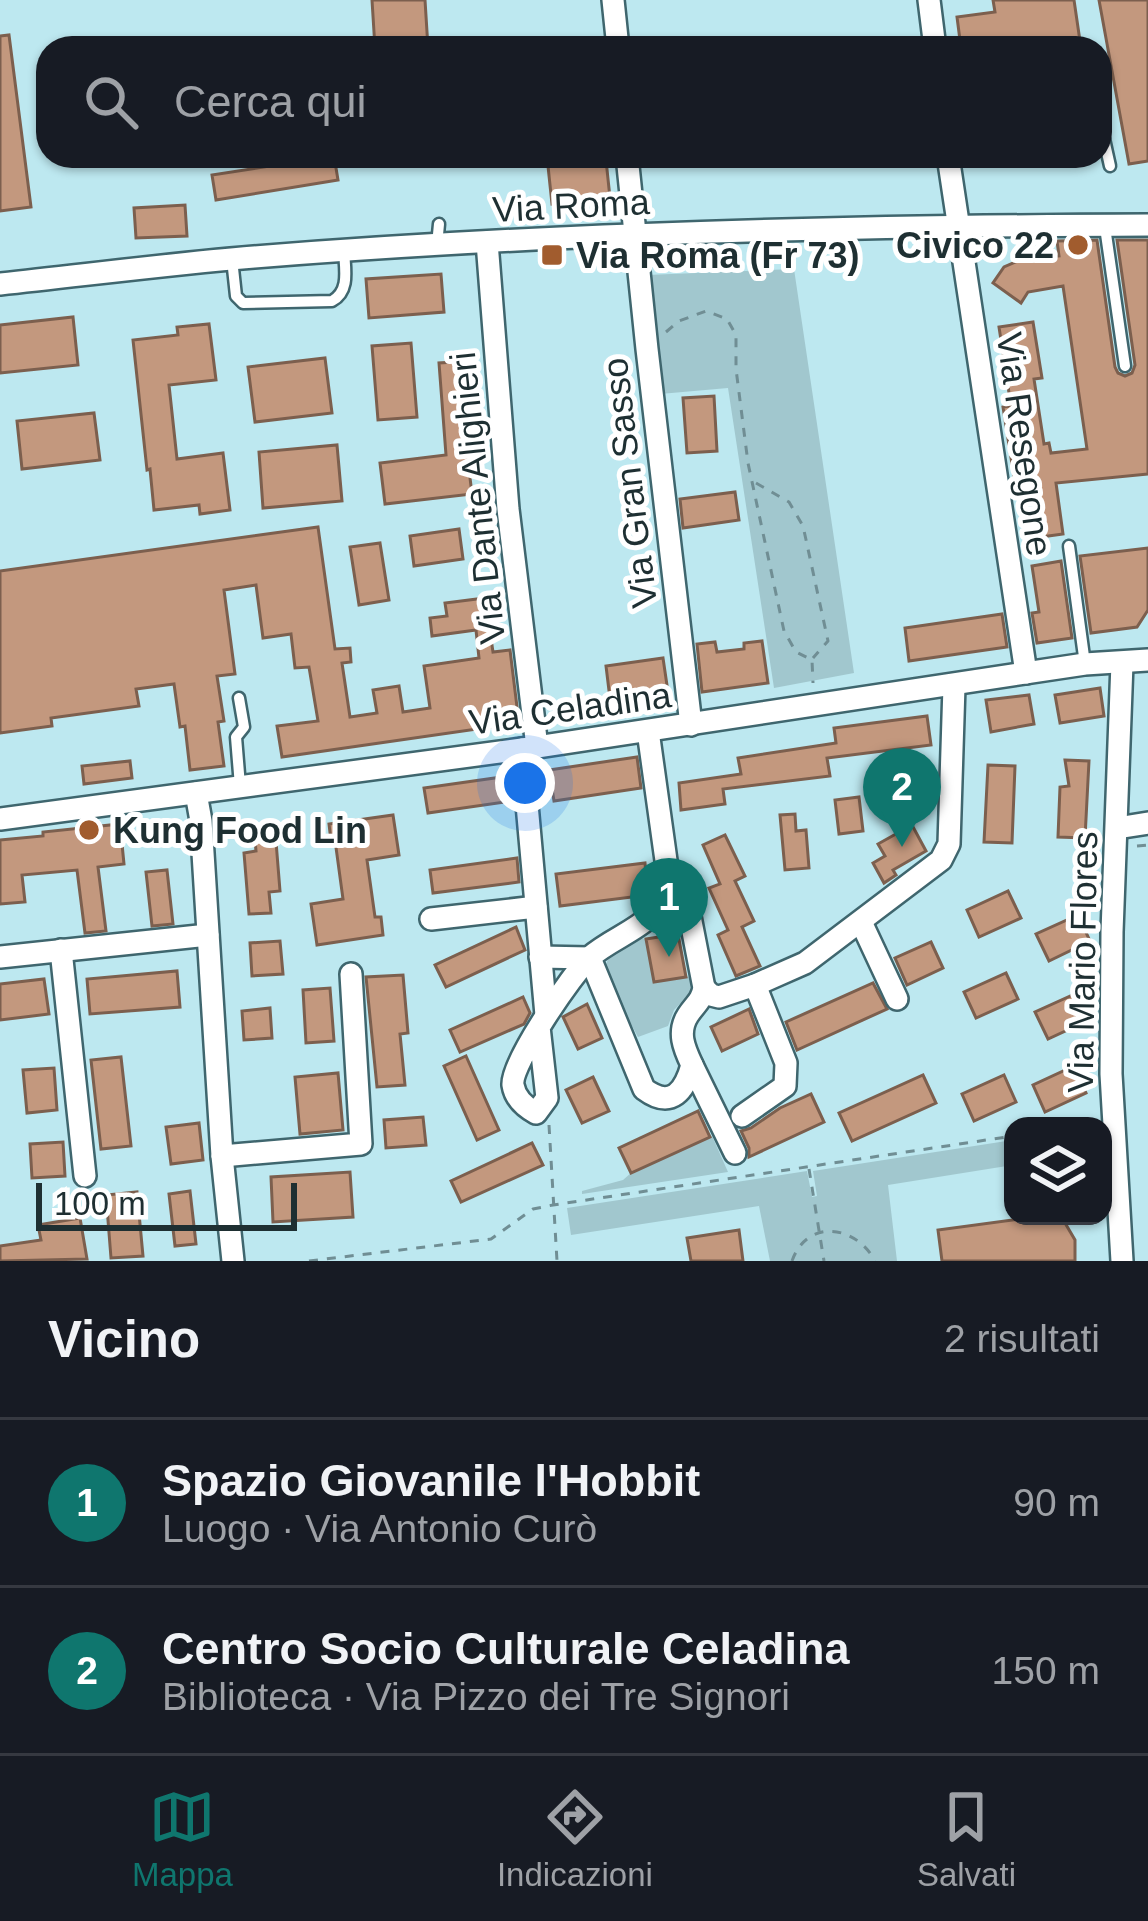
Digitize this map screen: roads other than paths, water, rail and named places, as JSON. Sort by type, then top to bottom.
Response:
[{"type":"street","points":[[613,0],[617,36]]},
{"type":"street","points":[[929,0],[934,36]]},
{"type":"street","name":"Via Gran Sasso","points":[[628,168],[691,724]]},
{"type":"street","name":"Via Resegone","points":[[950,168],[1026,673]]},
{"type":"street","name":"Via Roma","points":[[0,284],[344,251],[392,237],[438,234],[487,242],[959,225],[1148,225]]},
{"type":"street","name":"Via Dante Alighieri","points":[[487,242],[530,748],[547,1097],[536,1113],[524,1106],[512,1078],[542,1021]]},
{"type":"street","name":"Via Celadina","points":[[0,819],[530,748],[1085,664],[1148,660]]},
{"type":"street","name":"Via Mario Flores","points":[[1122,663],[1111,1074],[1122,1261]]},
{"type":"street","points":[[704,988],[718,997],[805,963],[941,860],[949,844],[955,686]]},
{"type":"street","points":[[542,1021],[590,958],[634,929],[666,898],[669,882],[648,731]]},
{"type":"street","points":[[196,793],[233,1261]]},
{"type":"street","points":[[1117,828],[1148,823]]},
{"type":"street","points":[[669,882],[687,901],[704,988],[701,1000],[687,1016],[682,1042],[735,1153]]},
{"type":"street","points":[[431,919],[536,907]]},
{"type":"street","points":[[861,922],[897,999]]},
{"type":"street","points":[[0,957],[208,935]]},
{"type":"street","points":[[61,950],[85,1176]]},
{"type":"street","points":[[540,957],[590,958]]},
{"type":"street","points":[[590,958],[644,1089],[670,1097],[681,1091],[692,1064]]},
{"type":"street","points":[[222,1156],[361,1144],[351,974]]},
{"type":"street","points":[[742,1116],[785,1086],[786,1063],[754,985]]},
{"type":"lane","points":[[1105,225],[1125,366]]},
{"type":"lane","points":[[232,259],[236,296],[243,303],[332,301],[345,286],[344,251]]},
{"type":"lane","points":[[1069,546],[1085,664]]},
{"type":"lane","points":[[239,698],[244,727],[236,736],[240,786]]},
{"type":"place","name":"Civico 22","points":[[1078,245]]},
{"type":"place","name":"Via Roma (Fr 73)","points":[[552,255]]},
{"type":"place","name":"Kung Food Lin","points":[[89,830]]},
{"type":"place","name":"Centro Socio Culturale Celadina","points":[[902,847]]},
{"type":"place","name":"Spazio Giovanile l'Hobbit","points":[[669,957]]}]
